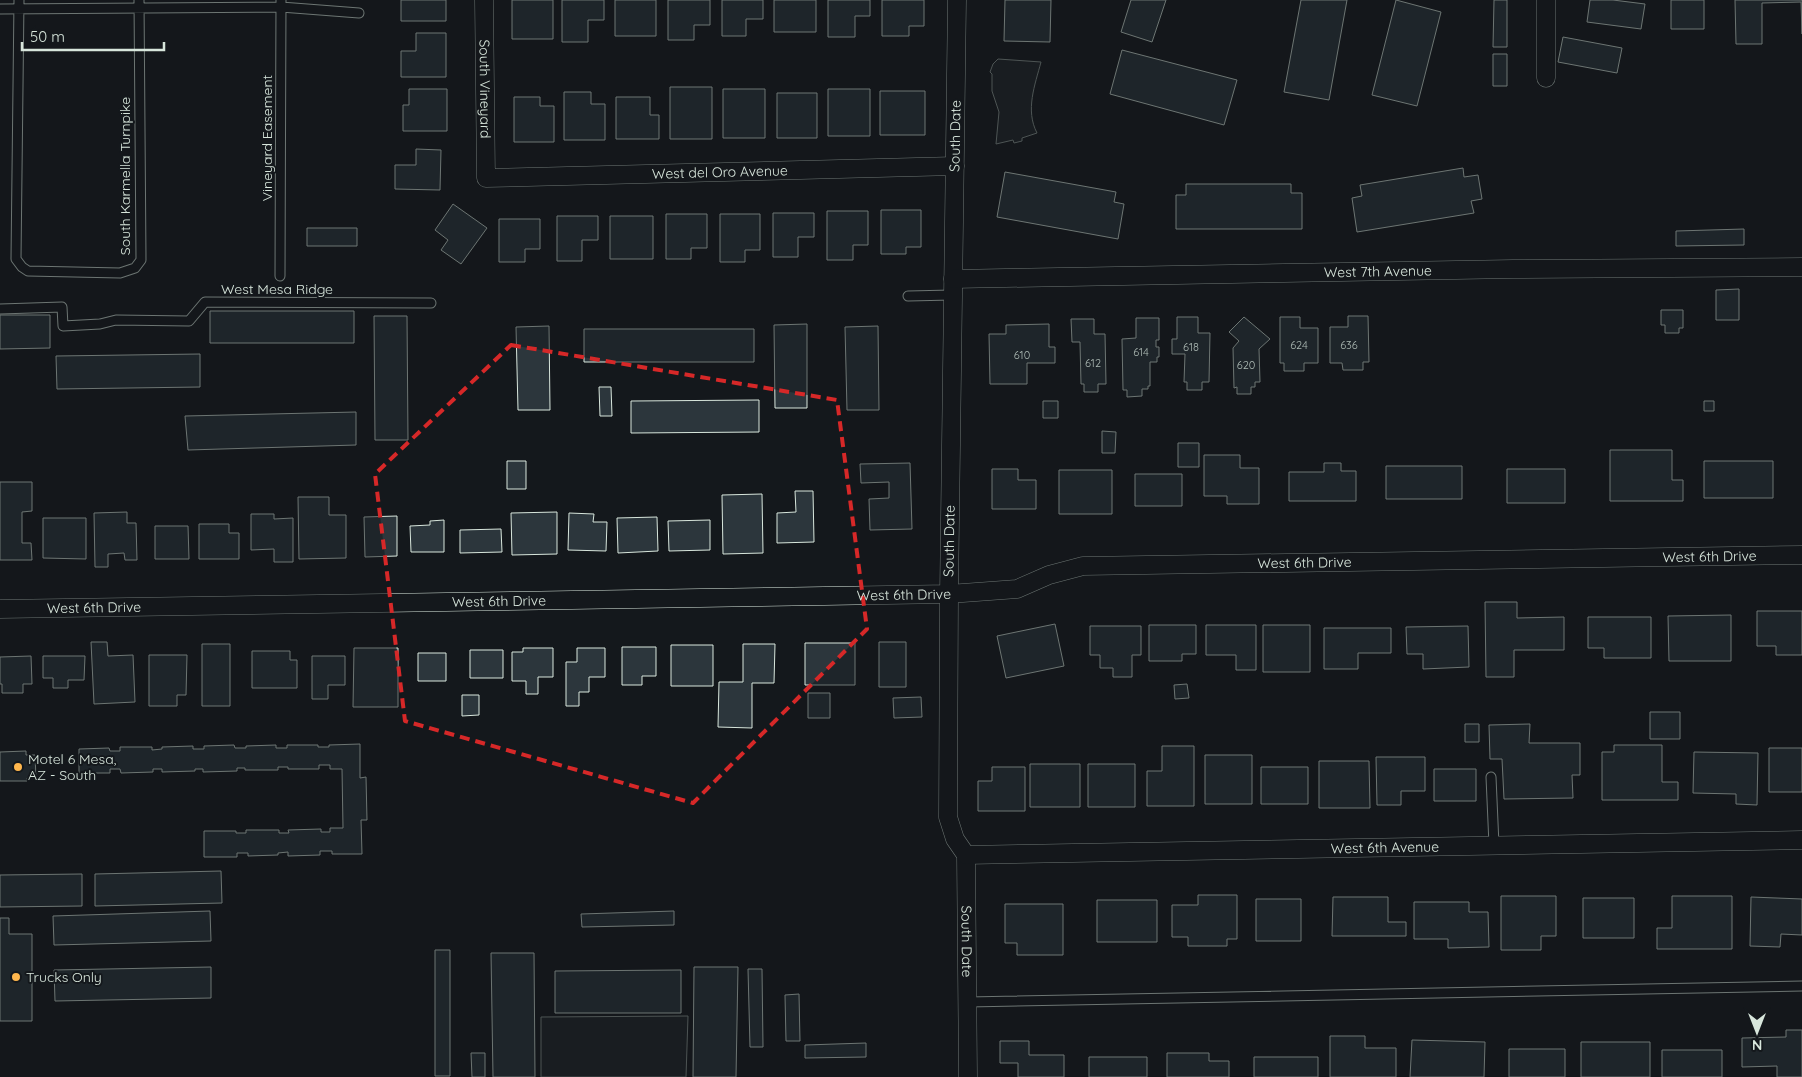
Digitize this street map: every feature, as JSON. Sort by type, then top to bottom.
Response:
[{"type":"street","name":"South Vineyard","points":[[484,0],[486,178]]},
{"type":"street","name":"South Date","points":[[957,0],[952,287],[948,817],[955,840],[966,855],[968,1077]]},
{"type":"street","points":[[1546,0],[1546,78]]},
{"type":"street","name":"West del Oro Avenue","points":[[486,178],[955,166]]},
{"type":"street","name":"West 7th Avenue","points":[[952,287],[1503,269],[1802,267]]},
{"type":"street","name":"West 6th Drive","points":[[0,609],[949,594],[1017,589],[1049,575],[1083,566],[1802,555]]},
{"type":"street","name":"West 6th Avenue","points":[[966,855],[1802,840]]},
{"type":"lane","name":"South Karmella Turnpike","points":[[19,4],[16,259],[28,271],[120,273],[135,268],[141,260],[139,3]]},
{"type":"lane","points":[[0,9],[19,4],[281,3],[359,14]]},
{"type":"lane","name":"Vineyard Easement","points":[[280,276],[281,3]]},
{"type":"lane","points":[[908,296],[952,287]]},
{"type":"lane","name":"West Mesa Ridge","points":[[0,309],[62,307],[63,326],[100,324],[116,320],[189,321],[205,302],[431,303]]},
{"type":"lane","points":[[1491,777],[1494,846]]},
{"type":"lane","points":[[968,1002],[1802,986]]},
{"type":"highlighted area","points":[[511,345],[837,400],[867,629],[693,803],[405,721],[375,474]]},
{"type":"shaded area","points":[[998,59],[1041,62],[1031,106],[1033,124],[1037,133],[1014,143],[1013,140],[996,144],[999,112],[992,91],[992,74],[990,72],[993,64]]},
{"type":"shaded area","points":[[688,1016],[686,1077],[541,1077],[541,1017]]},
{"type":"building","points":[[401,0],[446,0],[446,21],[401,21]]},
{"type":"building","points":[[512,0],[553,0],[553,39],[512,39]]},
{"type":"building","points":[[562,0],[604,0],[604,20],[588,20],[588,42],[562,42]]},
{"type":"building","points":[[615,0],[656,0],[656,36],[615,36]]},
{"type":"building","points":[[668,0],[710,0],[710,25],[694,25],[694,40],[668,40]]},
{"type":"building","points":[[722,0],[763,0],[763,19],[746,19],[746,36],[722,36]]},
{"type":"building","points":[[774,0],[816,0],[816,32],[774,32]]},
{"type":"building","points":[[828,0],[870,0],[870,16],[855,16],[855,37],[828,37]]},
{"type":"building","points":[[882,0],[924,0],[924,26],[909,26],[909,36],[882,36]]},
{"type":"building","points":[[1005,0],[1051,0],[1050,42],[1004,41]]},
{"type":"building","points":[[1131,0],[1166,0],[1152,42],[1121,32]]},
{"type":"building","points":[[1301,0],[1347,0],[1329,100],[1284,92]]},
{"type":"building","points":[[1396,0],[1441,12],[1417,106],[1372,95]]},
{"type":"building","points":[[1494,0],[1507,0],[1507,47],[1493,47]]},
{"type":"building","points":[[1590,0],[1613,0],[1645,4],[1641,29],[1587,22]]},
{"type":"building","points":[[1671,0],[1704,0],[1704,29],[1671,29]]},
{"type":"building","points":[[1735,0],[1802,0],[1802,34],[1801,2],[1762,3],[1762,44],[1736,44]]},
{"type":"building","points":[[416,33],[446,33],[446,77],[401,77],[401,51],[416,51]]},
{"type":"building","points":[[1563,37],[1622,48],[1617,73],[1558,62]]},
{"type":"building","points":[[1122,50],[1237,80],[1224,125],[1110,94]]},
{"type":"building","points":[[1493,54],[1507,54],[1507,86],[1493,86]]},
{"type":"building","points":[[670,87],[712,87],[712,139],[670,139]]},
{"type":"building","points":[[409,89],[447,89],[447,131],[403,131],[403,105],[409,105]]},
{"type":"building","points":[[723,89],[765,89],[765,138],[723,138]]},
{"type":"building","points":[[828,89],[870,89],[870,136],[828,136]]},
{"type":"building","points":[[880,91],[925,91],[925,135],[880,135]]},
{"type":"building","points":[[564,92],[591,92],[591,104],[605,104],[605,140],[564,140]]},
{"type":"building","points":[[777,93],[817,93],[817,138],[777,138]]},
{"type":"building","points":[[514,97],[540,97],[540,106],[554,106],[554,142],[514,142]]},
{"type":"building","points":[[616,97],[650,97],[650,115],[659,115],[659,139],[616,139]]},
{"type":"building","points":[[416,149],[441,150],[440,190],[395,189],[395,165],[416,165]]},
{"type":"building","points":[[1463,168],[1464,177],[1478,175],[1482,199],[1471,201],[1474,213],[1357,232],[1352,198],[1362,196],[1360,185]]},
{"type":"building","points":[[1005,172],[1116,192],[1114,202],[1124,204],[1118,239],[997,217]]},
{"type":"building","points":[[1186,184],[1291,184],[1291,193],[1302,193],[1302,229],[1176,229],[1176,195],[1186,195]]},
{"type":"building","points":[[453,204],[487,228],[461,264],[441,250],[448,240],[435,230]]},
{"type":"building","points":[[881,210],[921,210],[921,247],[906,247],[906,254],[881,254]]},
{"type":"building","points":[[827,211],[868,211],[868,245],[853,245],[853,260],[827,260]]},
{"type":"building","points":[[773,213],[814,213],[814,237],[798,237],[798,257],[773,257]]},
{"type":"building","points":[[666,214],[707,214],[707,248],[691,248],[691,259],[666,259]]},
{"type":"building","points":[[720,214],[760,214],[760,250],[745,250],[745,262],[720,262]]},
{"type":"building","points":[[557,216],[598,216],[598,240],[582,240],[582,261],[557,261]]},
{"type":"building","points":[[610,216],[653,216],[653,259],[610,259]]},
{"type":"building","points":[[499,219],[540,219],[540,249],[525,249],[525,262],[499,262]]},
{"type":"building","points":[[307,228],[357,228],[357,246],[307,246]]},
{"type":"building","points":[[1744,229],[1744,245],[1676,246],[1676,231]]},
{"type":"building","points":[[1739,289],[1739,320],[1716,320],[1716,290]]},
{"type":"building","points":[[1661,310],[1683,310],[1683,328],[1679,328],[1679,333],[1665,333],[1665,325],[1661,325]]},
{"type":"building","points":[[210,311],[354,311],[354,343],[210,343]]},
{"type":"building","points":[[0,315],[50,315],[50,348],[0,349]]},
{"type":"building","points":[[374,316],[407,316],[408,440],[375,440]]},
{"type":"building","points":[[1348,316],[1368,316],[1369,362],[1363,362],[1363,370],[1343,370],[1342,363],[1330,363],[1330,327],[1348,327]]},
{"type":"building","points":[[1177,317],[1198,317],[1198,333],[1210,333],[1209,382],[1202,382],[1202,390],[1187,390],[1187,382],[1184,382],[1185,354],[1172,354],[1172,339],[1177,339]]},
{"type":"building","points":[[1244,317],[1270,339],[1259,349],[1260,382],[1255,382],[1255,387],[1251,387],[1251,394],[1237,394],[1237,387],[1234,388],[1233,348],[1239,341],[1229,332]]},
{"type":"building","points":[[1280,317],[1300,317],[1300,328],[1318,328],[1318,363],[1304,363],[1304,371],[1284,371],[1284,363],[1280,363]]},
{"type":"building","points":[[1136,318],[1159,318],[1159,340],[1156,340],[1156,347],[1159,347],[1159,357],[1157,357],[1157,362],[1150,362],[1150,386],[1148,386],[1148,389],[1142,389],[1142,396],[1127,397],[1127,390],[1123,390],[1122,339],[1136,338]]},
{"type":"building","points":[[1071,319],[1094,319],[1094,334],[1105,334],[1106,384],[1098,384],[1098,392],[1084,392],[1084,384],[1081,384],[1080,342],[1072,342]]},
{"type":"building","points":[[807,324],[807,408],[775,408],[774,325]]},
{"type":"building","points":[[1049,324],[1049,347],[1055,347],[1055,363],[1027,363],[1027,384],[990,384],[989,334],[1006,334],[1006,325]]},
{"type":"building","points":[[549,326],[550,410],[518,410],[516,327]]},
{"type":"building","points":[[878,326],[879,410],[847,410],[845,327]]},
{"type":"building","points":[[584,329],[754,329],[754,362],[584,362]]},
{"type":"building","points":[[200,354],[200,387],[57,389],[56,356]]},
{"type":"building","points":[[599,387],[611,387],[612,416],[600,416]]},
{"type":"building","points":[[759,400],[759,432],[631,433],[631,401]]},
{"type":"building","points":[[1043,401],[1058,401],[1058,418],[1043,418]]},
{"type":"building","points":[[1704,401],[1714,401],[1714,411],[1704,411]]},
{"type":"building","points":[[356,412],[356,445],[188,450],[185,416]]},
{"type":"building","points":[[1102,431],[1116,432],[1115,453],[1102,453]]},
{"type":"building","points":[[1178,443],[1199,443],[1199,467],[1178,467]]},
{"type":"building","points":[[1610,450],[1672,450],[1672,480],[1683,480],[1683,501],[1610,501]]},
{"type":"building","points":[[1204,455],[1240,455],[1240,468],[1259,468],[1259,504],[1227,504],[1227,496],[1204,496]]},
{"type":"building","points":[[507,461],[526,461],[526,489],[507,489]]},
{"type":"building","points":[[1704,461],[1773,461],[1773,498],[1704,498]]},
{"type":"building","points":[[910,463],[912,529],[870,530],[869,499],[889,498],[889,482],[861,483],[860,464]]},
{"type":"building","points":[[1324,463],[1341,463],[1341,471],[1356,471],[1356,501],[1289,501],[1289,472],[1324,472]]},
{"type":"building","points":[[1386,466],[1462,466],[1462,499],[1386,499]]},
{"type":"building","points":[[992,469],[1018,469],[1018,480],[1036,480],[1036,509],[992,509]]},
{"type":"building","points":[[1507,469],[1565,469],[1565,503],[1507,503]]},
{"type":"building","points":[[1059,470],[1112,470],[1112,514],[1059,514]]},
{"type":"building","points":[[1135,474],[1182,474],[1182,506],[1135,506]]},
{"type":"building","points":[[0,482],[32,482],[32,511],[22,512],[22,543],[31,543],[32,560],[0,560]]},
{"type":"building","points":[[795,491],[813,491],[814,542],[777,543],[777,513],[796,512]]},
{"type":"building","points":[[762,494],[763,553],[723,554],[722,495]]},
{"type":"building","points":[[298,497],[329,497],[329,515],[346,515],[346,558],[299,559]]},
{"type":"building","points":[[127,512],[127,523],[136,523],[137,560],[125,560],[124,553],[108,554],[108,567],[95,567],[94,513]]},
{"type":"building","points":[[557,512],[557,554],[512,555],[511,513]]},
{"type":"building","points":[[569,513],[594,514],[593,522],[607,522],[606,551],[568,550]]},
{"type":"building","points":[[251,514],[274,514],[274,519],[293,518],[293,562],[274,562],[274,549],[251,550]]},
{"type":"building","points":[[397,516],[397,556],[365,557],[364,517]]},
{"type":"building","points":[[657,517],[658,551],[618,553],[617,518]]},
{"type":"building","points":[[43,518],[86,518],[86,559],[43,558]]},
{"type":"building","points":[[444,520],[444,552],[411,552],[410,526],[430,525],[430,521]]},
{"type":"building","points":[[710,520],[710,550],[669,551],[668,521]]},
{"type":"building","points":[[199,524],[229,524],[229,533],[239,533],[239,559],[199,559]]},
{"type":"building","points":[[155,526],[188,526],[189,559],[155,559]]},
{"type":"building","points":[[501,529],[502,552],[460,553],[460,530]]},
{"type":"building","points":[[1485,602],[1517,602],[1517,618],[1564,617],[1564,650],[1514,650],[1514,677],[1486,677]]},
{"type":"building","points":[[1757,611],[1802,611],[1802,655],[1776,655],[1776,646],[1757,646]]},
{"type":"building","points":[[1731,615],[1731,661],[1669,661],[1668,616]]},
{"type":"building","points":[[1588,617],[1651,617],[1651,658],[1604,658],[1604,648],[1588,648]]},
{"type":"building","points":[[1055,624],[1064,666],[1006,678],[997,636]]},
{"type":"building","points":[[1149,625],[1196,625],[1196,654],[1182,654],[1182,661],[1149,661]]},
{"type":"building","points":[[1206,625],[1256,625],[1256,670],[1236,670],[1236,655],[1206,655]]},
{"type":"building","points":[[1263,625],[1310,625],[1310,672],[1263,672]]},
{"type":"building","points":[[1090,626],[1141,626],[1141,655],[1132,655],[1132,677],[1113,677],[1113,668],[1100,668],[1100,655],[1090,655]]},
{"type":"building","points":[[1468,626],[1469,667],[1423,669],[1423,654],[1407,654],[1406,627]]},
{"type":"building","points":[[1324,628],[1391,628],[1391,653],[1358,653],[1358,669],[1324,669]]},
{"type":"building","points":[[91,642],[107,642],[108,656],[133,655],[135,702],[94,704]]},
{"type":"building","points":[[879,642],[906,642],[906,687],[879,687]]},
{"type":"building","points":[[805,643],[855,643],[855,685],[805,685]]},
{"type":"building","points":[[202,644],[230,644],[230,706],[202,706]]},
{"type":"building","points":[[743,644],[775,644],[774,683],[752,683],[752,728],[718,727],[719,682],[743,682]]},
{"type":"building","points":[[671,645],[713,645],[713,686],[671,686]]},
{"type":"building","points":[[622,647],[656,647],[656,676],[642,676],[642,685],[622,685]]},
{"type":"building","points":[[354,648],[398,648],[398,707],[353,707]]},
{"type":"building","points":[[523,648],[553,648],[553,677],[538,677],[538,694],[526,694],[526,681],[512,681],[512,652],[523,652]]},
{"type":"building","points":[[577,648],[605,648],[605,677],[589,677],[589,692],[579,692],[579,706],[566,706],[566,662],[577,662]]},
{"type":"building","points":[[470,650],[503,650],[503,678],[470,678]]},
{"type":"building","points":[[252,651],[290,651],[290,660],[297,660],[297,688],[252,688]]},
{"type":"building","points":[[418,653],[446,653],[446,681],[418,681]]},
{"type":"building","points":[[149,655],[187,655],[186,695],[177,695],[177,706],[149,706]]},
{"type":"building","points":[[31,656],[32,684],[23,684],[23,693],[2,693],[0,657]]},
{"type":"building","points":[[43,656],[85,656],[84,680],[68,680],[68,688],[53,688],[53,678],[43,678]]},
{"type":"building","points":[[312,656],[345,656],[345,685],[328,685],[328,699],[312,699]]},
{"type":"building","points":[[1187,684],[1189,698],[1175,699],[1174,685]]},
{"type":"building","points":[[808,693],[830,693],[830,718],[808,718]]},
{"type":"building","points":[[462,695],[479,695],[479,715],[462,716]]},
{"type":"building","points":[[921,697],[922,717],[894,718],[893,698]]},
{"type":"building","points":[[1650,712],[1680,712],[1680,739],[1650,739]]},
{"type":"building","points":[[1465,724],[1479,724],[1479,742],[1465,742]]},
{"type":"building","points":[[1530,724],[1529,743],[1580,743],[1580,775],[1572,775],[1573,798],[1504,799],[1502,759],[1490,759],[1489,725]]},
{"type":"building","points":[[360,744],[360,778],[366,777],[367,820],[361,820],[362,854],[332,854],[332,851],[320,851],[320,855],[288,856],[288,852],[278,853],[278,855],[248,856],[248,853],[237,853],[237,857],[204,857],[204,831],[236,831],[236,833],[246,833],[246,830],[279,830],[279,833],[289,833],[288,830],[321,829],[321,832],[330,832],[330,828],[343,828],[342,769],[330,769],[330,765],[319,765],[319,769],[288,769],[288,767],[278,767],[278,770],[245,770],[245,768],[237,768],[237,771],[203,772],[203,769],[195,769],[195,771],[162,772],[162,769],[153,769],[153,772],[121,773],[120,769],[110,769],[110,773],[79,773],[79,749],[109,748],[110,751],[120,751],[120,747],[152,747],[152,750],[162,749],[162,747],[193,746],[193,749],[204,749],[204,746],[234,745],[235,748],[276,745],[276,748],[287,748],[287,745],[329,747],[329,745]]},
{"type":"building","points":[[1614,745],[1662,745],[1662,782],[1678,782],[1678,800],[1602,800],[1602,752],[1614,752]]},
{"type":"building","points":[[1162,746],[1194,746],[1194,806],[1147,806],[1147,771],[1162,771]]},
{"type":"building","points":[[1769,748],[1802,748],[1802,792],[1769,792]]},
{"type":"building","name":"Motel 6 Mesa, AZ - South","points":[[26,751],[26,755],[35,755],[36,778],[27,778],[27,781],[0,781],[0,752]]},
{"type":"building","points":[[1694,752],[1758,753],[1757,805],[1736,804],[1736,794],[1693,793]]},
{"type":"building","points":[[1205,755],[1252,755],[1252,804],[1205,804]]},
{"type":"building","points":[[1376,757],[1425,757],[1425,791],[1401,791],[1401,805],[1377,805]]},
{"type":"building","points":[[1319,761],[1369,761],[1370,808],[1319,808]]},
{"type":"building","points":[[1030,764],[1080,764],[1080,807],[1030,807]]},
{"type":"building","points":[[1088,764],[1135,764],[1135,807],[1088,807]]},
{"type":"building","points":[[992,767],[1025,767],[1025,811],[978,811],[978,781],[992,781]]},
{"type":"building","points":[[1261,767],[1308,767],[1308,804],[1261,804]]},
{"type":"building","points":[[1434,769],[1476,769],[1476,801],[1434,801]]},
{"type":"building","points":[[221,871],[222,903],[95,906],[95,874]]},
{"type":"building","points":[[82,874],[82,906],[0,907],[0,875]]},
{"type":"building","points":[[1198,895],[1237,895],[1237,939],[1227,939],[1227,946],[1188,946],[1188,937],[1172,937],[1172,905],[1198,905]]},
{"type":"building","points":[[1501,896],[1556,896],[1556,936],[1541,936],[1541,950],[1501,950]]},
{"type":"building","points":[[1672,896],[1732,896],[1732,949],[1657,949],[1657,928],[1672,928]]},
{"type":"building","points":[[1333,897],[1388,897],[1388,922],[1406,922],[1406,936],[1332,936]]},
{"type":"building","points":[[1751,897],[1802,899],[1802,935],[1781,934],[1780,947],[1750,946]]},
{"type":"building","points":[[1583,898],[1634,898],[1634,938],[1583,938]]},
{"type":"building","points":[[1256,899],[1301,899],[1301,941],[1256,941]]},
{"type":"building","points":[[1097,900],[1157,900],[1157,942],[1097,942]]},
{"type":"building","points":[[1414,902],[1469,902],[1469,912],[1488,912],[1489,947],[1448,948],[1448,939],[1414,939]]},
{"type":"building","points":[[1005,904],[1063,904],[1063,955],[1017,955],[1017,943],[1005,943]]},
{"type":"building","points":[[210,911],[211,941],[54,945],[53,916]]},
{"type":"building","points":[[674,911],[674,925],[582,927],[581,914]]},
{"type":"building","name":"Trucks Only","points":[[0,918],[9,918],[9,934],[32,934],[32,1021],[0,1021]]},
{"type":"building","points":[[435,950],[450,950],[450,1076],[435,1076]]},
{"type":"building","points":[[491,953],[534,953],[535,1077],[493,1077]]},
{"type":"building","points":[[211,967],[211,998],[55,1001],[54,970]]},
{"type":"building","points":[[694,967],[738,967],[736,1077],[693,1077]]},
{"type":"building","points":[[748,969],[762,969],[763,1047],[750,1047]]},
{"type":"building","points":[[681,970],[681,1013],[555,1013],[555,971]]},
{"type":"building","points":[[799,994],[800,1041],[786,1041],[785,995]]},
{"type":"building","points":[[1786,1030],[1802,1030],[1802,1077],[1777,1077],[1777,1066],[1742,1067],[1742,1038],[1786,1037]]},
{"type":"building","points":[[1330,1036],[1365,1036],[1365,1048],[1396,1048],[1396,1077],[1330,1077]]},
{"type":"building","points":[[1412,1040],[1485,1042],[1484,1077],[1410,1077]]},
{"type":"building","points":[[1000,1041],[1029,1041],[1029,1055],[1064,1055],[1064,1077],[1018,1077],[1018,1063],[1000,1063]]},
{"type":"building","points":[[1581,1042],[1650,1042],[1650,1077],[1581,1077]]},
{"type":"building","points":[[866,1043],[866,1057],[805,1058],[805,1045]]},
{"type":"building","points":[[1509,1049],[1565,1049],[1565,1077],[1509,1077]]},
{"type":"building","points":[[1662,1050],[1722,1050],[1722,1077],[1662,1077]]},
{"type":"building","points":[[471,1053],[485,1053],[485,1077],[472,1077]]},
{"type":"building","points":[[1167,1053],[1209,1053],[1209,1061],[1229,1061],[1229,1077],[1167,1077]]},
{"type":"building","points":[[1089,1057],[1147,1057],[1147,1077],[1089,1077]]},
{"type":"building","points":[[1254,1057],[1318,1057],[1318,1077],[1254,1077]]},
{"type":"place","name":"Motel 6 Mesa, AZ - South","points":[[18,767]]},
{"type":"place","name":"Trucks Only","points":[[16,977]]}]
